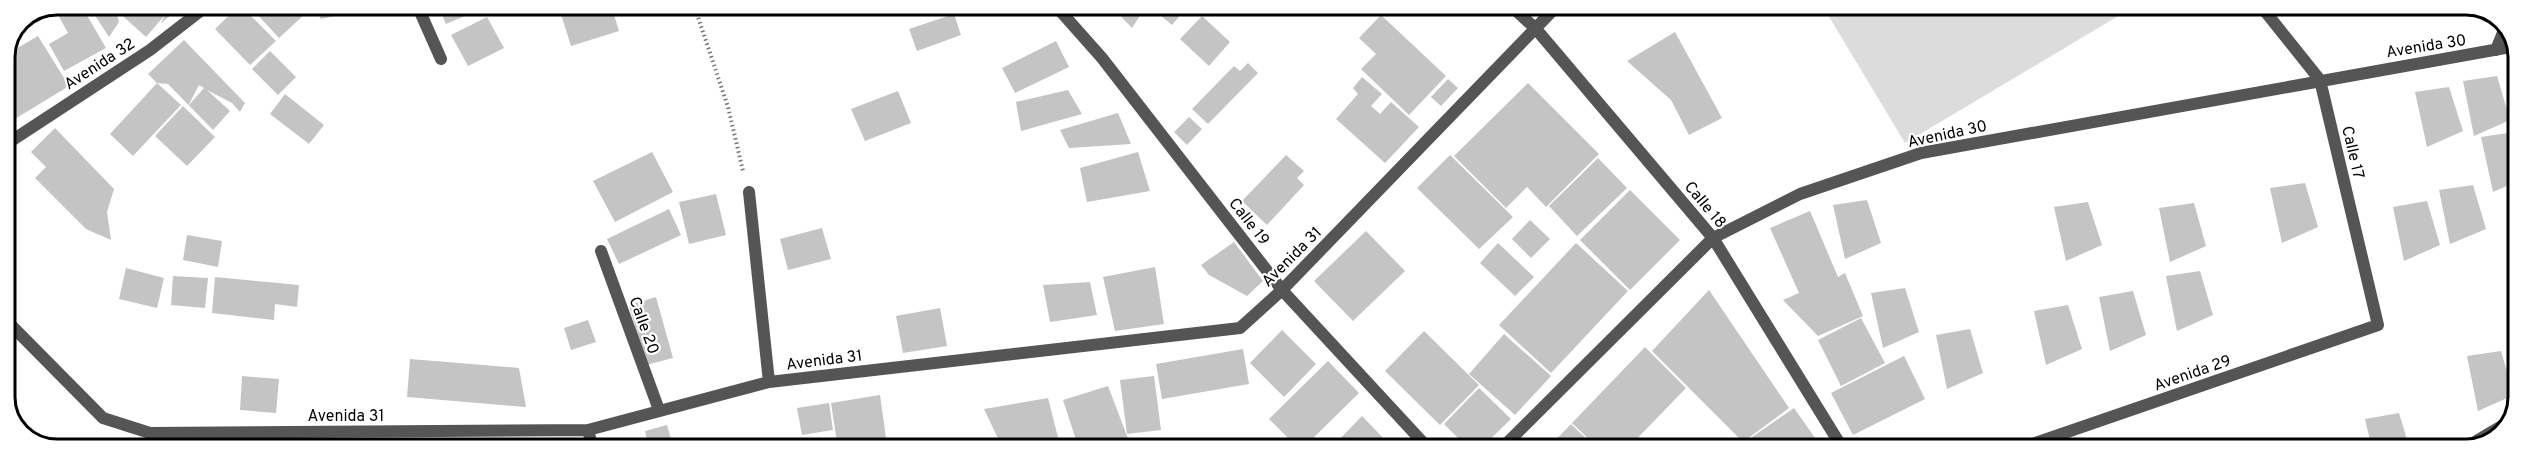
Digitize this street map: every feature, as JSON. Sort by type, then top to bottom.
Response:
[{"type":"street","name":"Avenida 32","points":[[15,138],[150,50],[194,15]]},
{"type":"street","points":[[422,15],[441,59]]},
{"type":"street","name":"Calle 19","points":[[1064,15],[1102,58],[1281,290],[1420,439]]},
{"type":"street","name":"Calle 18","points":[[1521,15],[1536,29],[1713,238],[1837,439]]},
{"type":"street","name":"Avenida 31","points":[[15,329],[103,418],[150,433],[588,430],[769,382],[1240,328],[1281,290],[1549,15]]},
{"type":"street","name":"Calle 17","points":[[2268,15],[2320,80],[2378,325]]},
{"type":"street","points":[[2496,50],[2502,36]]},
{"type":"street","name":"Avenida 30","points":[[1511,439],[1713,238],[1800,194],[1921,153],[2507,48]]},
{"type":"street","points":[[749,192],[769,382]]},
{"type":"street","name":"Calle 20","points":[[601,251],[659,410]]},
{"type":"street","name":"Avenida 29","points":[[2047,439],[2378,325]]},
{"type":"street","points":[[588,430],[590,439]]},
{"type":"path","points":[[697,15],[728,107],[749,192]]},
{"type":"shaded area","points":[[1828,15],[2120,15],[1905,143]]},
{"type":"building","points":[[58,15],[87,15],[106,48],[64,71],[49,44],[68,33]]},
{"type":"building","points":[[94,15],[117,15],[119,22],[109,37]]},
{"type":"building","points":[[122,15],[165,15],[146,37]]},
{"type":"building","points":[[165,15],[171,15],[161,23]]},
{"type":"building","points":[[230,15],[250,15],[276,41],[250,65],[215,29]]},
{"type":"building","points":[[258,15],[304,15],[279,38]]},
{"type":"building","points":[[318,15],[339,15],[321,19]]},
{"type":"building","points":[[442,15],[467,15],[446,24]]},
{"type":"building","points":[[561,15],[614,15],[619,31],[571,46]]},
{"type":"building","points":[[954,15],[961,35],[917,51],[909,29]]},
{"type":"building","points":[[1120,15],[1140,15],[1132,28]]},
{"type":"building","points":[[1160,15],[1180,15],[1172,25]]},
{"type":"building","points":[[1381,15],[1446,76],[1409,115],[1361,69],[1376,54],[1359,38]]},
{"type":"building","points":[[1202,16],[1230,42],[1209,66],[1180,39]]},
{"type":"building","points":[[487,17],[504,48],[468,66],[451,35]]},
{"type":"building","points":[[1675,32],[1722,118],[1689,135],[1671,100],[1627,61]]},
{"type":"building","points":[[38,36],[69,86],[15,119],[15,57],[16,49]]},
{"type":"building","points":[[184,40],[245,103],[240,112],[232,103],[207,90],[230,111],[213,130],[168,84],[157,83],[148,74]],"holes":[[[199,85],[204,88],[189,105]]]},
{"type":"building","points":[[1056,41],[1069,67],[1015,93],[1002,68]]},
{"type":"building","points":[[270,51],[296,77],[278,95],[252,69]]},
{"type":"building","points":[[1248,63],[1258,73],[1208,124],[1192,109],[1234,66],[1240,71]]},
{"type":"building","points":[[2497,76],[2508,113],[2508,121],[2474,136],[2463,81]]},
{"type":"building","points":[[1362,77],[1382,94],[1371,106],[1380,114],[1391,102],[1419,127],[1385,163],[1336,119],[1358,94],[1353,88]]},
{"type":"building","points":[[1448,79],[1458,88],[1441,106],[1431,97]]},
{"type":"building","points":[[157,83],[181,105],[133,156],[110,134]]},
{"type":"building","points":[[1528,83],[1599,154],[1546,207],[1527,187],[1506,208],[1454,156]]},
{"type":"building","points":[[2449,87],[2463,131],[2427,147],[2415,92]]},
{"type":"building","points":[[1068,90],[1082,114],[1021,131],[1016,102]]},
{"type":"building","points":[[898,91],[911,123],[865,141],[851,109]]},
{"type":"building","points":[[285,94],[324,125],[309,144],[270,114]]},
{"type":"building","points":[[183,106],[215,137],[187,166],[155,136]]},
{"type":"building","points":[[1118,113],[1131,144],[1069,148],[1060,130]]},
{"type":"building","points":[[1189,117],[1202,129],[1187,145],[1174,132]]},
{"type":"building","points":[[55,128],[114,189],[107,212],[111,240],[86,229],[35,178],[46,167],[31,152]]},
{"type":"building","points":[[2508,133],[2508,185],[2493,192],[2481,137]]},
{"type":"building","points":[[652,152],[673,192],[615,222],[593,181]]},
{"type":"building","points":[[1138,152],[1150,191],[1087,202],[1080,168]]},
{"type":"building","points":[[1286,155],[1304,171],[1297,178],[1304,185],[1267,225],[1242,201]]},
{"type":"building","points":[[1450,155],[1513,217],[1479,249],[1417,188]]},
{"type":"building","points":[[1598,158],[1627,188],[1577,236],[1549,206]]},
{"type":"building","points":[[2305,183],[2318,227],[2282,243],[2270,188]]},
{"type":"building","points":[[2473,185],[2486,229],[2450,244],[2439,190]]},
{"type":"building","points":[[1630,190],[1680,240],[1630,290],[1580,240]]},
{"type":"building","points":[[716,194],[726,235],[689,244],[679,202]]},
{"type":"building","points":[[1867,200],[1881,243],[1845,259],[1833,205]]},
{"type":"building","points":[[2427,201],[2440,245],[2404,261],[2393,207]]},
{"type":"building","points":[[2088,202],[2102,245],[2066,261],[2054,207]]},
{"type":"building","points":[[2194,203],[2206,246],[2170,262],[2159,208]]},
{"type":"building","points":[[669,209],[681,235],[619,264],[607,239]]},
{"type":"building","points":[[1810,211],[1838,277],[1845,273],[1863,316],[1818,336],[1783,300],[1799,293],[1770,228]]},
{"type":"building","points":[[1530,220],[1550,239],[1531,258],[1512,239]]},
{"type":"building","points":[[822,228],[831,259],[788,270],[780,239]]},
{"type":"building","points":[[1366,231],[1405,271],[1353,321],[1314,281]]},
{"type":"building","points":[[187,235],[222,241],[218,267],[183,260]]},
{"type":"building","points":[[1234,242],[1263,281],[1247,296],[1209,275],[1201,265]]},
{"type":"building","points":[[1498,243],[1534,277],[1515,296],[1480,263]]},
{"type":"building","points":[[1576,243],[1628,291],[1551,373],[1499,325]]},
{"type":"building","points":[[1155,267],[1164,324],[1115,331],[1103,277]]},
{"type":"building","points":[[126,268],[164,278],[157,308],[119,299]]},
{"type":"building","points":[[2200,271],[2213,315],[2177,331],[2166,276]]},
{"type":"building","points":[[173,276],[208,278],[205,308],[171,305]]},
{"type":"building","points":[[215,277],[299,285],[297,307],[275,304],[274,320],[212,313]]},
{"type":"building","points":[[1090,282],[1097,315],[1050,322],[1043,285]]},
{"type":"building","points":[[1905,288],[1919,332],[1883,348],[1871,293]]},
{"type":"building","points":[[1709,290],[1789,408],[1747,439],[1740,439],[1652,351]]},
{"type":"building","points":[[2133,291],[2146,335],[2110,351],[2099,297]]},
{"type":"building","points":[[656,297],[673,358],[646,365],[629,305]]},
{"type":"building","points":[[2068,305],[2082,349],[2046,365],[2034,311]]},
{"type":"building","points":[[940,308],[947,346],[903,353],[896,316]]},
{"type":"building","points":[[1861,318],[1885,363],[1841,386],[1818,340]]},
{"type":"building","points":[[588,320],[596,342],[571,350],[564,328]]},
{"type":"building","points":[[1970,329],[1983,373],[1947,389],[1936,335]]},
{"type":"building","points":[[1282,330],[1316,364],[1284,397],[1250,363]]},
{"type":"building","points":[[1424,331],[1479,385],[1440,425],[1385,371]]},
{"type":"building","points":[[1504,334],[1551,376],[1515,415],[1469,374]]},
{"type":"building","points":[[1645,347],[1686,388],[1637,439],[1589,439],[1572,423]]},
{"type":"building","points":[[1243,349],[1249,384],[1162,399],[1156,364]]},
{"type":"building","points":[[2501,351],[2508,375],[2508,398],[2478,411],[2467,356]]},
{"type":"building","points":[[1904,356],[1925,399],[1853,435],[1831,393]]},
{"type":"building","points":[[410,359],[519,368],[526,407],[407,397]]},
{"type":"building","points":[[1328,361],[1359,393],[1312,439],[1289,439],[1269,419]]},
{"type":"building","points":[[242,376],[279,379],[276,413],[240,410]]},
{"type":"building","points":[[1154,376],[1161,430],[1127,434],[1120,380]]},
{"type":"building","points":[[1108,386],[1128,439],[1076,439],[1063,400]]},
{"type":"building","points":[[1479,388],[1511,419],[1490,439],[1459,439],[1444,424]]},
{"type":"building","points":[[880,395],[886,439],[836,439],[831,403]]},
{"type":"building","points":[[1048,398],[1058,439],[998,439],[984,409]]},
{"type":"building","points":[[829,403],[833,430],[802,435],[797,408]]},
{"type":"building","points":[[1794,408],[1816,439],[1749,439]]},
{"type":"building","points":[[2399,413],[2407,439],[2370,439],[2365,419]]},
{"type":"building","points":[[1362,416],[1384,439],[1340,439]]},
{"type":"building","points":[[1571,424],[1587,439],[1557,439]]},
{"type":"building","points":[[667,425],[671,439],[647,439],[645,431]]}]
